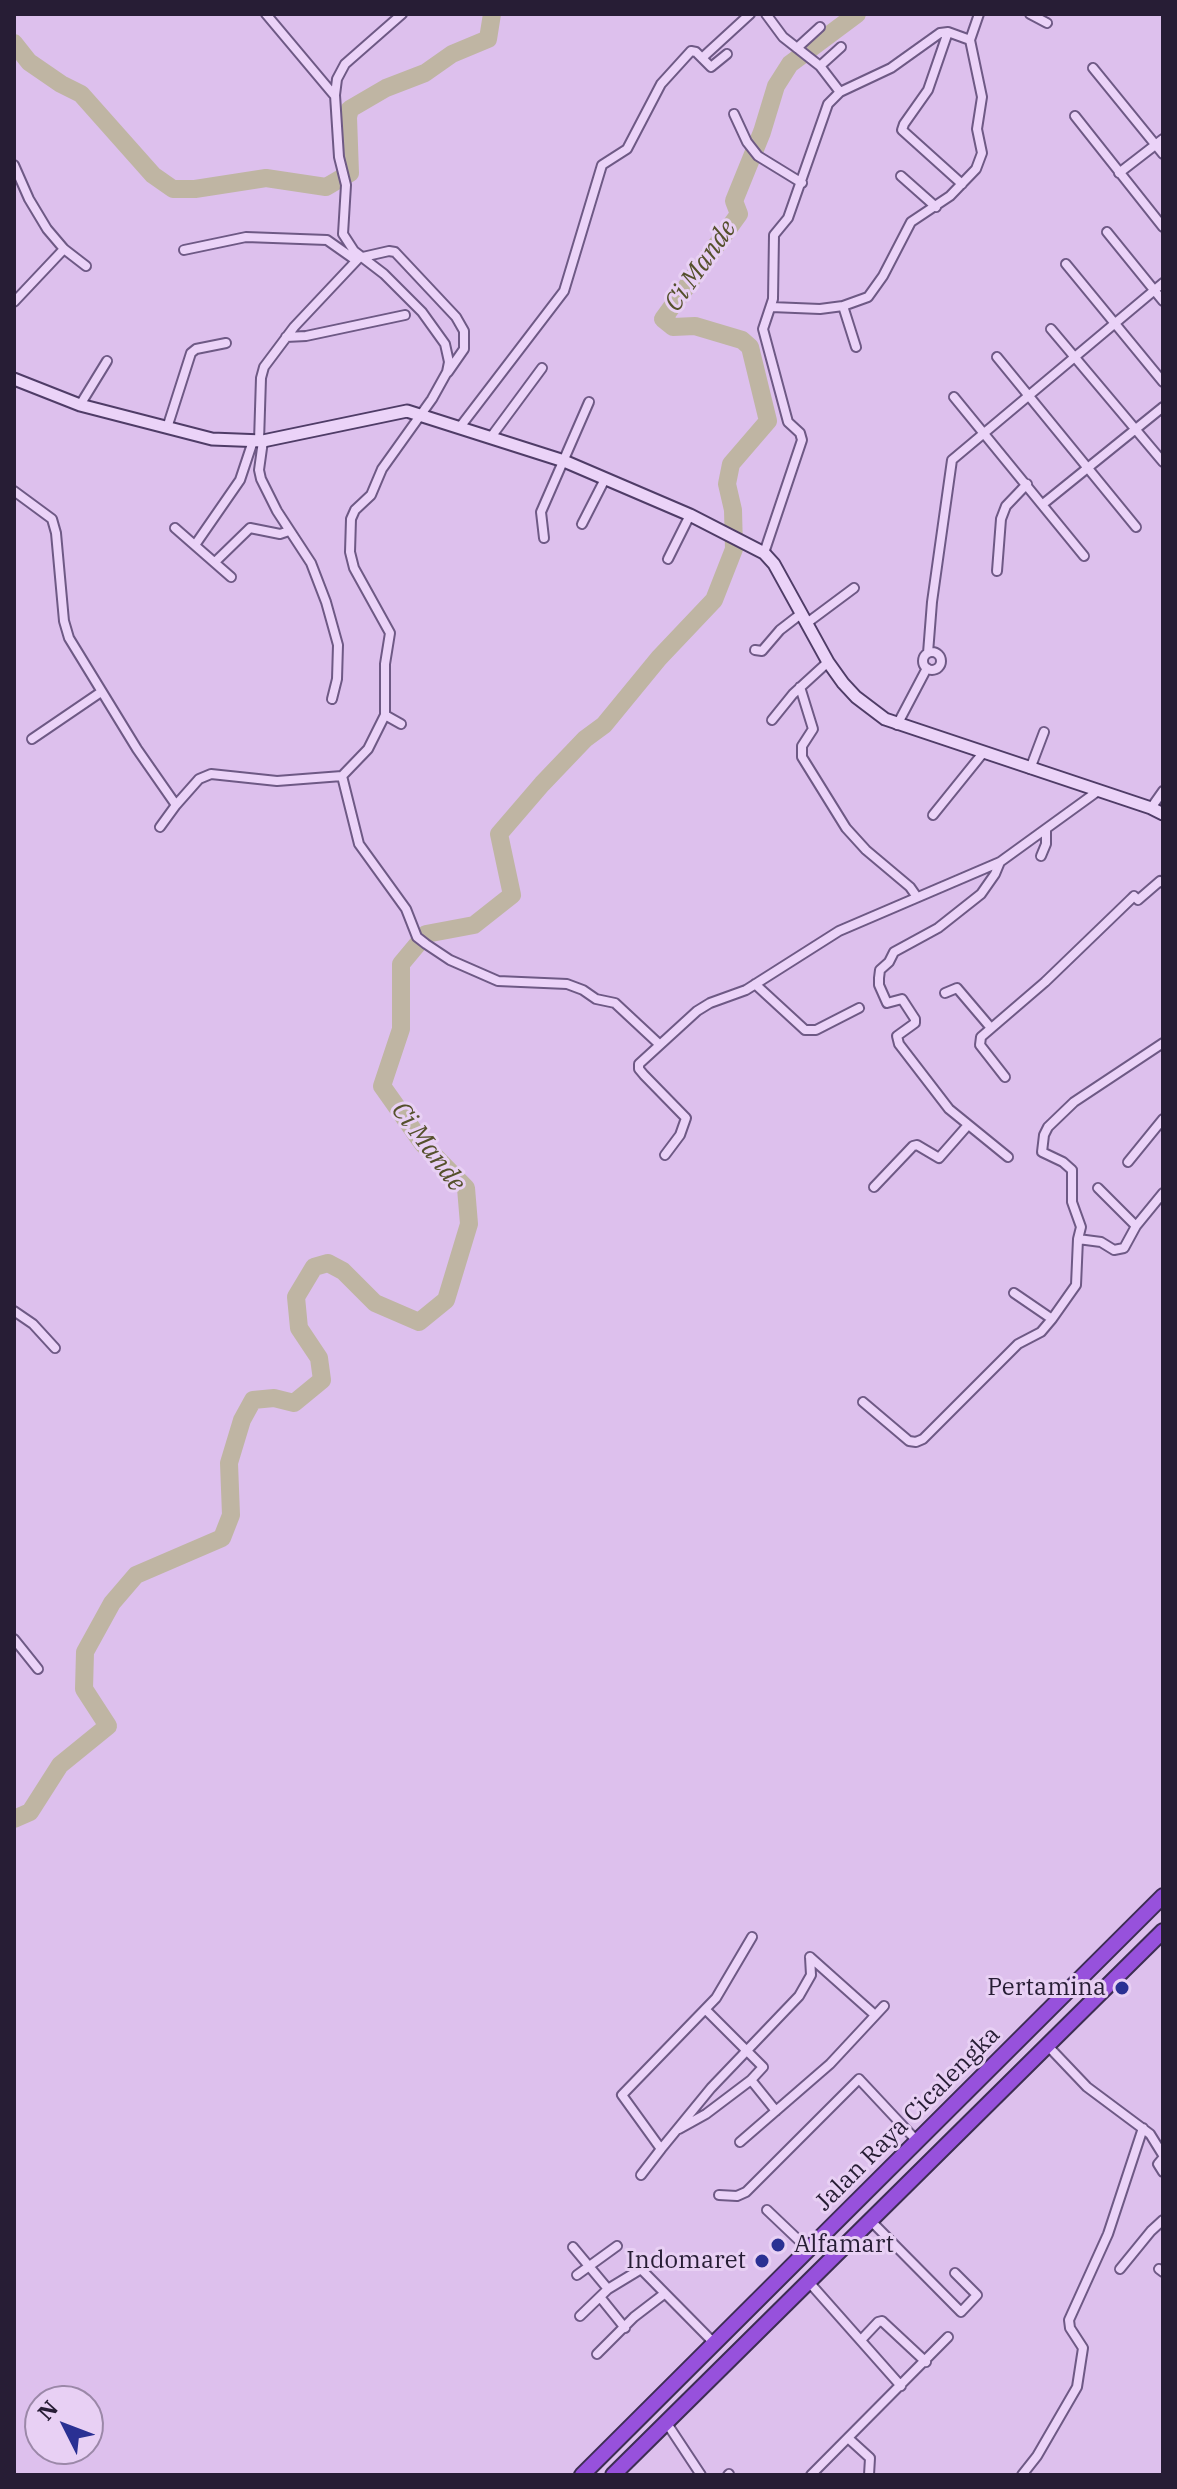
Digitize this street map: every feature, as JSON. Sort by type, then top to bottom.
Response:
[{"type":"highway","name":"Jalan Raya Cicalengka","points":[[582,2475],[1163,1896]]},
{"type":"highway","name":"Jalan Raya Cicalengka","points":[[613,2475],[1163,1931]]},
{"type":"main road","points":[[14,379],[80,405],[212,439],[258,441],[407,411],[564,461],[690,515],[764,553],[774,564],[828,662],[856,697],[897,725],[1163,814]]},
{"type":"street","points":[[266,14],[335,95]]},
{"type":"street","points":[[402,14],[345,64],[337,79],[335,95],[340,166],[346,185],[342,230],[361,259],[422,312],[435,329],[448,354],[447,372]]},
{"type":"street","points":[[702,58],[750,14]]},
{"type":"street","points":[[766,14],[783,37],[817,64],[840,92]]},
{"type":"street","points":[[771,307],[820,309],[843,306],[868,297],[883,276],[906,228],[917,216],[936,207],[976,169],[982,153],[977,129],[982,97],[970,40],[979,14]]},
{"type":"street","points":[[1030,14],[1047,23]]},
{"type":"street","points":[[799,50],[820,27]]},
{"type":"street","points":[[764,553],[802,440],[800,433],[790,425],[782,405],[763,329],[775,282],[772,240],[788,218],[828,104],[840,92],[891,68],[935,35],[948,32],[970,40]]},
{"type":"street","points":[[948,32],[928,90],[902,130],[962,184]]},
{"type":"street","points":[[817,64],[841,47]]},
{"type":"street","points":[[460,427],[564,291],[602,165],[627,149],[661,84],[691,51],[711,67],[727,54]]},
{"type":"street","points":[[1093,68],[1159,142],[1163,154]]},
{"type":"street","points":[[734,114],[747,142],[758,156],[802,183]]},
{"type":"street","points":[[1075,116],[1163,227]]},
{"type":"street","points":[[1119,173],[1159,142]]},
{"type":"street","points":[[14,165],[35,209],[64,249],[86,266]]},
{"type":"street","points":[[901,176],[936,207]]},
{"type":"street","points":[[1107,232],[1163,301]]},
{"type":"street","points":[[160,827],[199,779],[211,774],[277,781],[342,776],[368,749],[385,715],[385,664],[390,633],[354,568],[350,552],[351,519],[355,510],[371,495],[382,469],[422,414],[447,372],[460,359],[466,340],[456,317],[399,255],[389,251],[361,259],[352,258],[324,240],[235,238],[184,250]]},
{"type":"street","points":[[14,302],[64,249]]},
{"type":"street","points":[[332,699],[337,679],[338,645],[326,602],[311,563],[289,531],[259,470],[261,378],[264,367],[286,337],[361,259]]},
{"type":"street","points":[[1066,264],[1163,382]]},
{"type":"street","points":[[927,668],[924,661],[928,653],[951,463],[984,431],[1163,283]]},
{"type":"street","points":[[843,306],[856,347]]},
{"type":"street","points":[[286,337],[306,336],[405,315]]},
{"type":"street","points":[[1051,329],[1163,462]]},
{"type":"street","points":[[167,428],[191,353],[196,349],[226,343]]},
{"type":"street","points":[[997,357],[1136,527]]},
{"type":"street","points":[[80,405],[107,361]]},
{"type":"street","points":[[491,437],[542,368]]},
{"type":"street","points":[[954,397],[1084,556]]},
{"type":"street","points":[[544,538],[541,512],[589,402]]},
{"type":"street","points":[[1043,504],[1163,407]]},
{"type":"street","points":[[195,545],[240,480],[258,441]]},
{"type":"street","points":[[582,524],[605,479]]},
{"type":"street","points":[[997,571],[1001,519],[1006,506],[1027,484]]},
{"type":"street","points":[[14,491],[52,519],[64,621],[79,657],[176,805]]},
{"type":"street","points":[[668,559],[690,515]]},
{"type":"street","points":[[175,528],[231,577]]},
{"type":"street","points":[[215,562],[250,528],[280,534],[289,531]]},
{"type":"street","points":[[755,650],[762,651],[780,630],[854,588]]},
{"type":"street","points":[[927,668],[936,669],[941,661],[937,654],[928,653]]},
{"type":"street","points":[[772,720],[800,687],[828,662]]},
{"type":"street","points":[[897,725],[927,668]]},
{"type":"street","points":[[800,687],[813,729],[802,746],[802,757],[846,828],[876,859],[897,874],[917,897]]},
{"type":"street","points":[[32,739],[101,692]]},
{"type":"street","points":[[385,715],[401,724]]},
{"type":"street","points":[[1030,769],[1044,732]]},
{"type":"street","points":[[933,815],[983,753]]},
{"type":"street","points":[[342,776],[359,844],[410,914],[417,937],[450,960],[498,981],[567,984],[602,1001],[615,1003],[659,1044]]},
{"type":"street","points":[[665,1155],[680,1135],[686,1118],[639,1069],[639,1064],[659,1044],[710,1003],[755,984],[839,931],[1000,862],[1098,791]]},
{"type":"street","points":[[1151,808],[1163,791]]},
{"type":"street","points":[[1041,856],[1046,844],[1046,831]]},
{"type":"street","points":[[1000,862],[981,894],[967,907],[922,939],[894,952],[880,970],[879,985],[887,1003],[902,999],[915,1021],[896,1040],[935,1094],[1008,1157]]},
{"type":"street","points":[[1005,1077],[979,1041],[1066,963],[1134,896],[1138,900],[1160,881],[1163,883]]},
{"type":"street","points":[[755,984],[805,1030],[816,1030],[859,1008]]},
{"type":"street","points":[[945,993],[957,988],[991,1028]]},
{"type":"street","points":[[863,1402],[909,1441],[916,1442],[939,1424],[1018,1344],[1041,1332],[1052,1319],[1076,1285],[1081,1227],[1072,1202],[1072,1170],[1042,1152],[1044,1135],[1048,1127],[1074,1102],[1163,1043]]},
{"type":"street","points":[[1128,1162],[1163,1119]]},
{"type":"street","points":[[874,1187],[913,1146],[917,1145],[939,1158],[968,1125]]},
{"type":"street","points":[[1098,1188],[1136,1226]]},
{"type":"street","points":[[1078,1239],[1092,1240],[1119,1250],[1127,1244],[1136,1226],[1163,1193]]},
{"type":"street","points":[[1014,1293],[1052,1319]]},
{"type":"street","points":[[14,1311],[33,1324],[55,1348]]},
{"type":"street","points":[[14,1639],[38,1669]]},
{"type":"street","points":[[661,2149],[622,2095],[706,2010],[752,1937]]},
{"type":"street","points":[[641,2175],[673,2132],[805,1988],[811,1975],[810,1957],[875,2015]]},
{"type":"street","points":[[740,2142],[830,2064],[884,2006]]},
{"type":"street","points":[[673,2132],[706,2114],[763,2067],[706,2010]]},
{"type":"street","points":[[1047,2045],[1087,2087],[1150,2134],[1163,2156],[1158,2164],[1163,2172]]},
{"type":"street","points":[[719,2195],[746,2192],[859,2079],[917,2141]]},
{"type":"street","points":[[751,2080],[776,2111]]},
{"type":"street","points":[[1022,2475],[1037,2456],[1077,2387],[1083,2348],[1070,2328],[1069,2320],[1108,2234],[1143,2128]]},
{"type":"street","points":[[767,2210],[808,2249]]},
{"type":"street","points":[[869,2220],[961,2312],[977,2295],[955,2273]]},
{"type":"street","points":[[1120,2269],[1163,2220]]},
{"type":"street","points":[[577,2275],[617,2246]]},
{"type":"street","points":[[573,2247],[608,2289]]},
{"type":"street","points":[[580,2316],[608,2289],[641,2269],[714,2343]]},
{"type":"street","points":[[808,2281],[901,2386]]},
{"type":"street","points":[[597,2354],[664,2294]]},
{"type":"street","points":[[600,2297],[625,2328]]},
{"type":"street","points":[[861,2340],[882,2321],[926,2362]]},
{"type":"street","points":[[811,2475],[948,2337]]},
{"type":"street","points":[[665,2421],[701,2475]]},
{"type":"street","points":[[848,2438],[870,2458],[869,2475]]},
{"type":"waterway","name":"Ci Mande","points":[[14,43],[29,62],[81,94],[153,175],[173,189],[195,189],[266,178],[326,187],[350,173],[350,109],[386,88],[425,73],[452,54],[488,39],[492,14]]},
{"type":"waterway","name":"Ci Mande","points":[[14,1819],[30,1812],[60,1765],[108,1726],[84,1689],[85,1652],[112,1603],[136,1575],[222,1538],[231,1515],[229,1463],[242,1420],[253,1400],[274,1398],[294,1403],[322,1380],[319,1358],[299,1328],[296,1297],[314,1267],[328,1263],[343,1271],[375,1303],[419,1322],[446,1300],[469,1224],[466,1188],[423,1144],[382,1086],[401,1029],[401,964],[426,934],[474,925],[512,895],[499,834],[585,739],[604,725],[659,658],[714,600],[734,549],[733,510],[727,484],[731,464],[768,421],[750,347],[742,340],[695,326],[673,327],[663,319],[739,214],[734,201],[762,132],[776,86],[790,64],[857,14]]},
{"type":"place","name":"Pertamina","points":[[1122,1988]]},
{"type":"place","name":"Alfamart","points":[[778,2245]]},
{"type":"place","name":"Indomaret","points":[[762,2261]]}]
